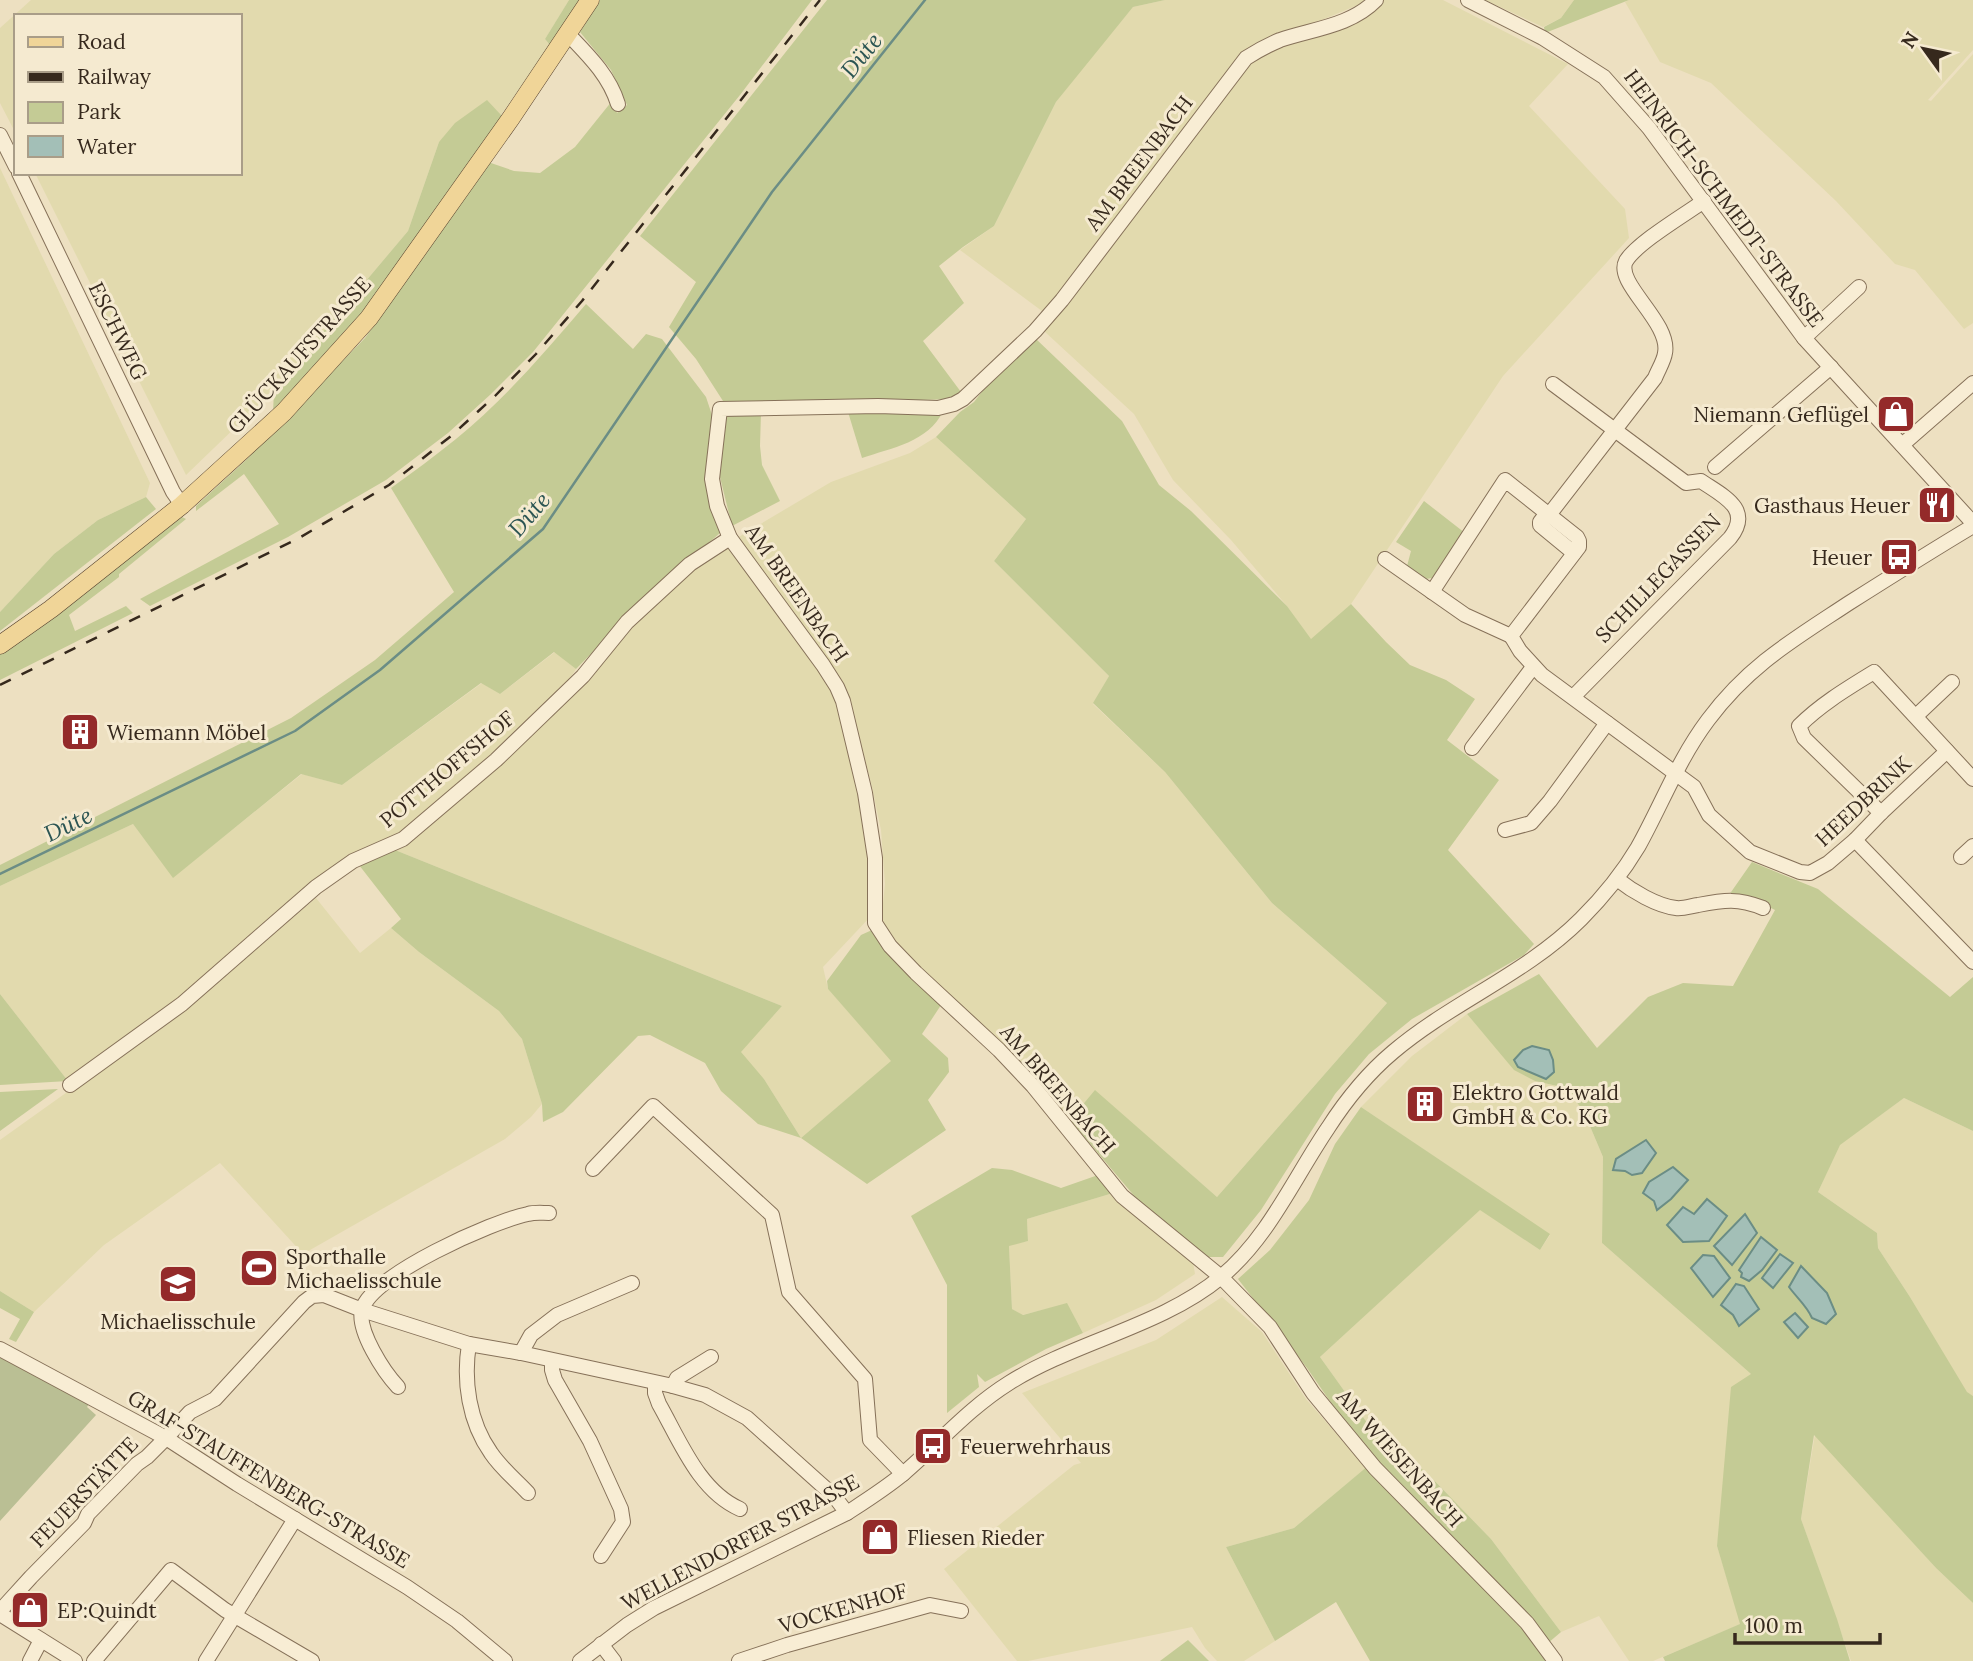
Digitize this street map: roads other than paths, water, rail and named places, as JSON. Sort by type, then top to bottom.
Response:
[{"type":"main road","name":"GLÜCKAUFSTRASSE","points":[[0,645],[51,609],[182,505],[284,412],[369,318],[511,118],[590,0]]},
{"type":"street","name":"AM BREENBACH","points":[[1221,1277],[1122,1196],[1024,1077],[890,946],[874,923],[875,858],[865,793],[842,701],[837,687],[823,665],[730,538],[717,506],[712,479],[720,409],[878,406],[938,408],[963,399],[1035,331],[1062,300],[1245,58],[1280,41],[1335,26],[1376,0]]},
{"type":"street","name":"HEINRICH-SCHMEDT-STRASSE","points":[[1468,0],[1543,38],[1604,77],[1649,128],[1804,338],[1973,524]]},
{"type":"street","points":[[568,33],[594,61],[613,88],[618,104]]},
{"type":"street","points":[[0,135],[14,163]]},
{"type":"street","name":"ESCHWEG","points":[[20,175],[173,492],[182,505]]},
{"type":"street","points":[[1548,514],[1616,431],[1655,378],[1666,352],[1657,323],[1624,274],[1625,264],[1635,250],[1703,201]]},
{"type":"street","points":[[1804,338],[1859,286]]},
{"type":"street","points":[[1715,467],[1831,368]]},
{"type":"street","points":[[1902,446],[1973,383]]},
{"type":"street","points":[[1553,384],[1616,431]]},
{"type":"street","name":"SCHILLEGASSEN","points":[[1573,697],[1737,530],[1740,520],[1731,502],[1701,481],[1686,483],[1616,431]]},
{"type":"street","points":[[1385,559],[1432,592],[1465,615],[1511,636],[1579,547],[1577,537],[1505,481],[1432,592]]},
{"type":"street","name":"WELLENDORFER STRASSE","points":[[580,1661],[627,1625],[674,1598],[847,1513],[902,1474],[964,1416],[1010,1382],[1047,1362],[1173,1307],[1221,1277],[1255,1242],[1284,1201],[1328,1128],[1372,1073],[1422,1029],[1547,949],[1582,918],[1617,879],[1638,847],[1674,772],[1723,700],[1760,663],[1805,630],[1973,524]]},
{"type":"street","name":"POTTHOFFSHOF","points":[[70,1085],[182,1004],[316,887],[353,861],[403,839],[496,760],[583,676],[627,622],[690,564],[730,538]]},
{"type":"street","name":"HEEDBRINK","points":[[1511,636],[1533,667],[1694,787],[1709,815],[1749,852],[1800,872],[1810,873],[1828,863],[1947,751]]},
{"type":"street","points":[[1472,748],[1533,667]]},
{"type":"street","points":[[1881,813],[1804,738],[1799,726],[1833,698],[1874,672],[1973,779]]},
{"type":"street","points":[[1916,716],[1952,682]]},
{"type":"street","points":[[1506,830],[1531,823],[1607,723]]},
{"type":"street","points":[[1855,840],[1973,962]]},
{"type":"street","points":[[1961,857],[1973,846]]},
{"type":"street","points":[[1617,879],[1630,889],[1666,906],[1679,909],[1720,901],[1744,901],[1763,908]]},
{"type":"street","points":[[593,1169],[653,1106],[772,1215],[789,1292],[865,1379],[870,1440],[902,1474]]},
{"type":"street","points":[[398,1387],[386,1375],[363,1327],[362,1310],[369,1298],[388,1280],[438,1249],[529,1213],[550,1213]]},
{"type":"street","name":"AM WIESENBACH","points":[[1221,1277],[1270,1327],[1313,1393],[1375,1468],[1527,1623],[1555,1661]]},
{"type":"street","points":[[521,1353],[531,1335],[557,1315],[632,1283]]},
{"type":"street","name":"FEUERSTÄTTE","points":[[0,1613],[84,1523],[88,1514],[190,1412],[215,1399],[304,1302],[312,1296],[324,1296],[362,1310]]},
{"type":"street","points":[[362,1310],[469,1344],[673,1385],[705,1395],[747,1418],[834,1496],[847,1513]]},
{"type":"street","points":[[469,1344],[468,1397],[476,1428],[492,1455],[528,1493]]},
{"type":"street","name":"GRAF-STAUFFENBERG-STRASSE","points":[[0,1349],[166,1438],[457,1620],[505,1661]]},
{"type":"street","points":[[673,1385],[677,1378],[710,1357]]},
{"type":"street","points":[[552,1361],[555,1380],[590,1441],[621,1509],[623,1522],[601,1556]]},
{"type":"street","points":[[655,1383],[659,1404],[696,1471],[727,1503],[740,1508]]},
{"type":"street","points":[[206,1661],[295,1519]]},
{"type":"street","points":[[94,1661],[171,1570],[225,1610],[312,1661]]},
{"type":"street","name":"VOCKENHOF","points":[[738,1661],[930,1605],[961,1611]]},
{"type":"street","points":[[0,1613],[75,1661]]},
{"type":"street","points":[[30,1661],[41,1640]]},
{"type":"street","points":[[601,1644],[614,1661]]},
{"type":"water","points":[[1532,1046],[1549,1050],[1554,1072],[1546,1079],[1518,1067],[1514,1060],[1523,1050]]},
{"type":"water","points":[[1646,1140],[1656,1153],[1642,1173],[1632,1175],[1613,1170],[1616,1159]]},
{"type":"water","points":[[1673,1167],[1688,1180],[1657,1210],[1654,1201],[1643,1193],[1649,1182]]},
{"type":"water","points":[[1707,1199],[1727,1216],[1709,1241],[1683,1242],[1667,1225],[1683,1207],[1694,1214]]},
{"type":"water","points":[[1745,1214],[1757,1233],[1732,1265],[1714,1246]]},
{"type":"water","points":[[1761,1237],[1777,1250],[1762,1270],[1749,1281],[1741,1277],[1739,1270]]},
{"type":"water","points":[[1780,1254],[1793,1263],[1773,1288],[1762,1278]]},
{"type":"water","points":[[1703,1255],[1714,1256],[1730,1278],[1713,1297],[1691,1268]]},
{"type":"water","points":[[1801,1266],[1827,1293],[1836,1314],[1826,1324],[1812,1318],[1789,1287]]},
{"type":"water","points":[[1736,1284],[1744,1286],[1759,1309],[1739,1326],[1733,1315],[1721,1305]]},
{"type":"water","points":[[1795,1313],[1808,1327],[1798,1338],[1784,1322]]},
{"type":"waterway","name":"Düte","points":[[0,874],[295,731],[380,670],[543,529],[772,192],[925,0]]},
{"type":"railway","points":[[0,685],[299,538],[389,485],[451,436],[536,354],[582,301],[820,0]]},
{"type":"place","name":"Niemann Geflügel","points":[[1896,414]]},
{"type":"place","name":"Gasthaus Heuer","points":[[1937,505]]},
{"type":"place","name":"Heuer","points":[[1899,557]]},
{"type":"place","name":"Wiemann Möbel","points":[[80,732]]},
{"type":"place","name":"Elektro Gottwald GmbH & Co. KG","points":[[1425,1104]]},
{"type":"place","name":"Sporthalle Michaelisschule","points":[[259,1268]]},
{"type":"place","name":"Michaelisschule","points":[[178,1284]]},
{"type":"place","name":"Feuerwehrhaus","points":[[933,1446]]},
{"type":"place","name":"Fliesen Rieder","points":[[880,1537]]},
{"type":"place","name":"EP:Quindt","points":[[30,1610]]}]
